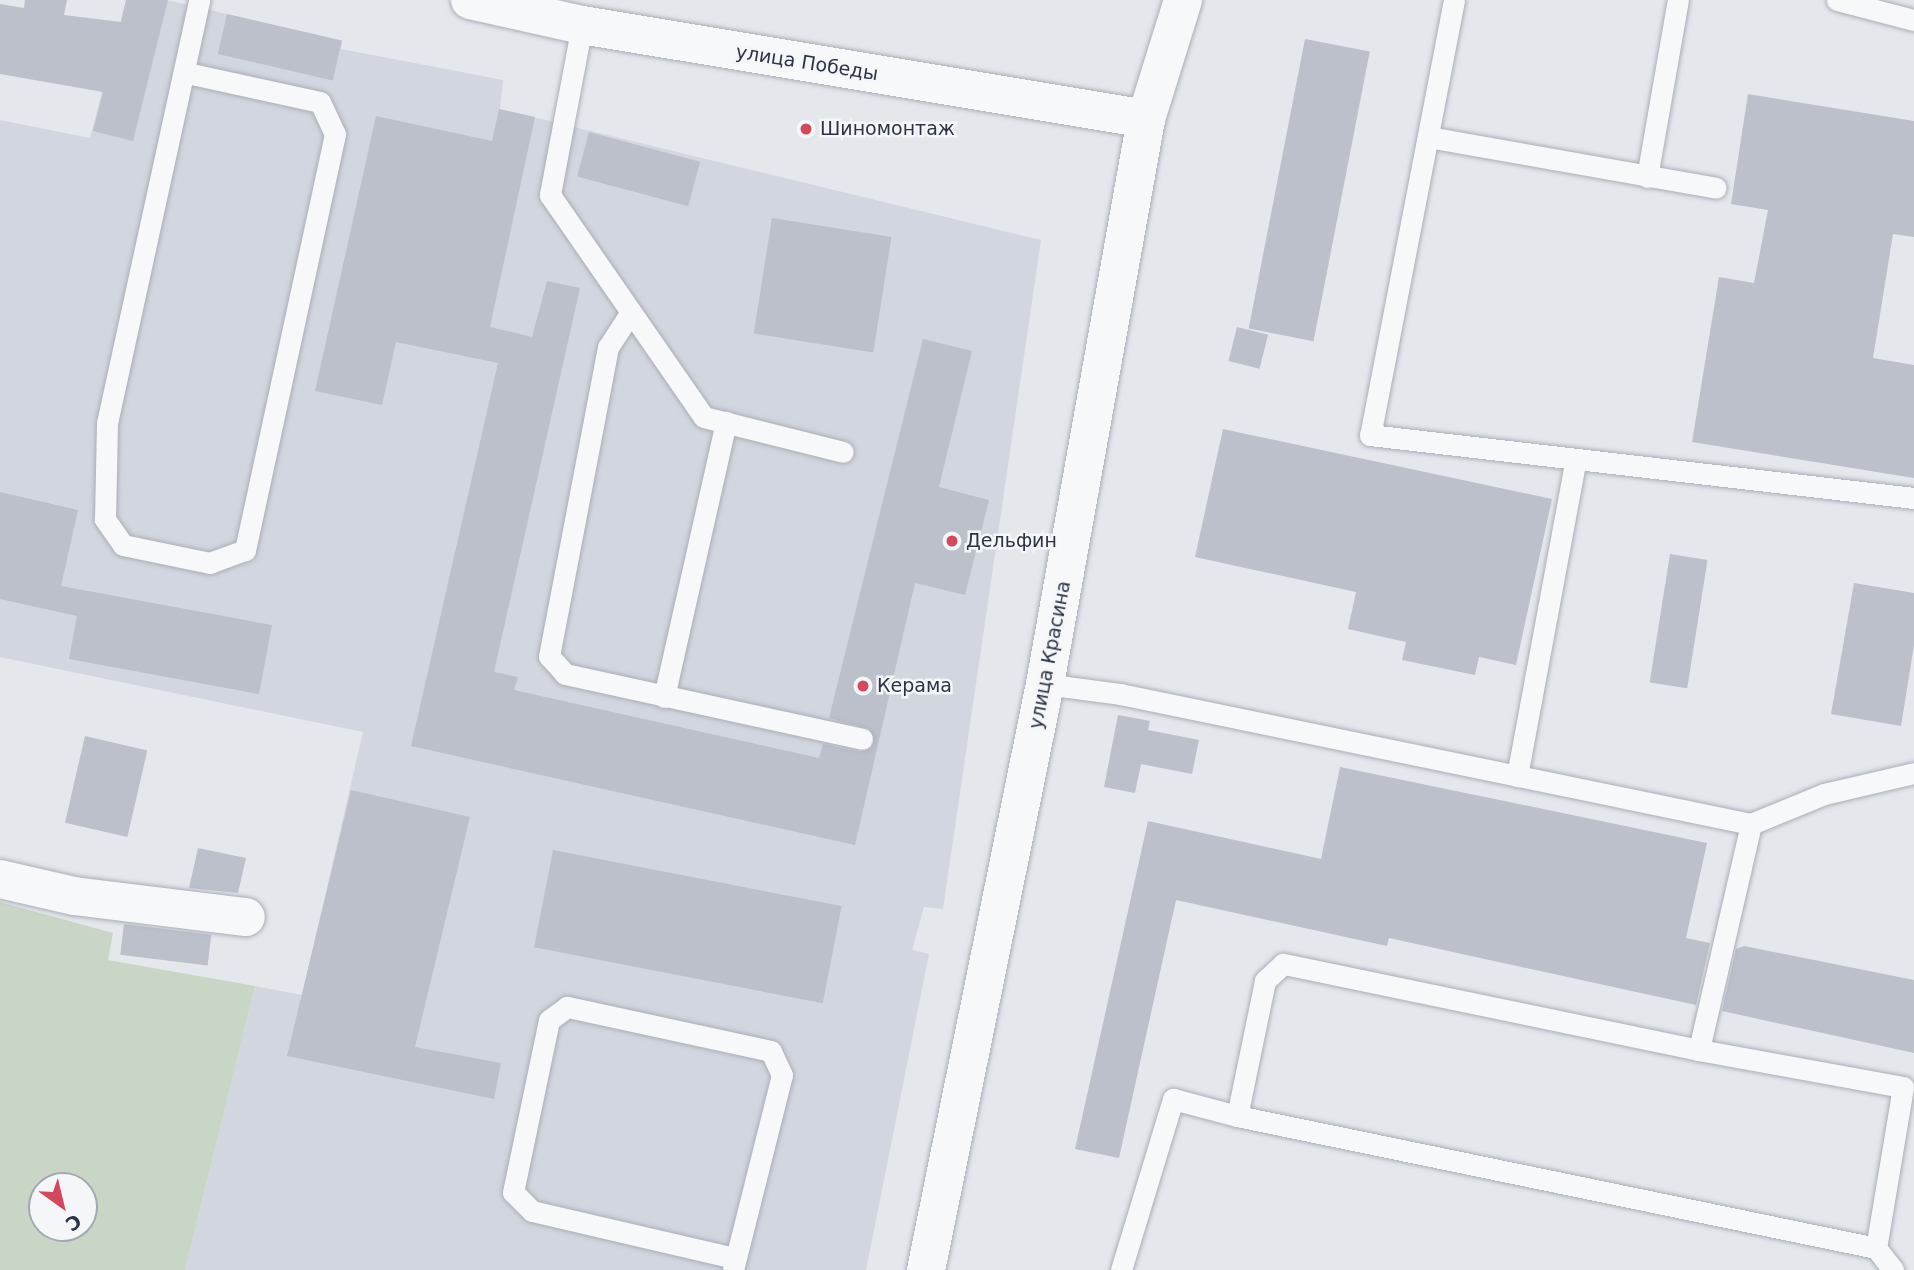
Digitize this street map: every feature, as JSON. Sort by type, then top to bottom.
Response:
[{"type":"street","name":"улица Победы","points":[[470,0],[582,25],[1146,119]]},
{"type":"street","name":"улица Красина","points":[[926,1270],[1045,684],[1146,119],[1183,0]]},
{"type":"street","points":[[0,879],[74,896],[246,917]]},
{"type":"lane","points":[[187,73],[320,102],[335,134],[245,550],[210,563],[123,545],[106,519],[107,423],[187,73],[199,0]]},
{"type":"lane","points":[[1454,0],[1370,435],[1914,498]]},
{"type":"lane","points":[[1647,177],[1678,0]]},
{"type":"lane","points":[[1837,0],[1914,20]]},
{"type":"lane","points":[[582,25],[550,195],[629,315],[704,417],[843,452]]},
{"type":"lane","points":[[1427,136],[1716,188]]},
{"type":"lane","points":[[629,315],[608,346],[549,656],[565,674],[862,739]]},
{"type":"lane","points":[[664,697],[726,422]]},
{"type":"lane","points":[[1517,776],[1576,459]]},
{"type":"lane","points":[[1045,684],[1120,694],[1751,824],[1824,794],[1914,773]]},
{"type":"lane","points":[[1699,1050],[1751,824]]},
{"type":"lane","points":[[1237,1116],[1265,981],[1283,964],[1699,1050],[1903,1087],[1876,1248]]},
{"type":"lane","points":[[567,1007],[771,1051],[782,1075],[734,1264],[532,1210],[513,1192],[550,1020],[567,1007]]},
{"type":"lane","points":[[1121,1270],[1173,1099],[1237,1116],[1876,1248],[1893,1270]]},
{"type":"shaded area","points":[[126,0],[167,0],[342,41],[341,49],[503,80],[500,109],[1041,240],[943,909],[924,907],[912,950],[929,954],[866,1270],[185,1270],[255,986],[302,995],[363,732],[0,657],[0,120],[90,138]]},
{"type":"green space","points":[[0,902],[113,933],[108,960],[255,986],[185,1270],[0,1270]]},
{"type":"building","points":[[25,0],[67,0],[64,15],[121,22],[126,0],[168,0],[133,141],[93,131],[103,92],[0,74],[0,4],[24,8]]},
{"type":"building","points":[[227,14],[342,41],[333,80],[218,54]]},
{"type":"building","points":[[1305,39],[1370,52],[1313,341],[1249,329]]},
{"type":"building","points":[[1748,94],[1914,121],[1914,237],[1893,234],[1873,358],[1914,365],[1914,478],[1692,442],[1719,277],[1754,283],[1768,210],[1731,204]]},
{"type":"building","points":[[499,109],[535,117],[490,327],[532,337],[547,281],[580,288],[494,672],[518,677],[514,690],[819,758],[823,744],[860,752],[871,748],[870,729],[829,718],[923,339],[972,351],[939,487],[989,500],[965,595],[915,583],[855,845],[411,746],[498,363],[396,342],[382,405],[315,391],[376,116],[492,141]]},
{"type":"building","points":[[589,132],[700,162],[688,206],[577,176]]},
{"type":"building","points":[[772,218],[892,237],[873,352],[754,334]]},
{"type":"building","points":[[1237,327],[1268,335],[1260,369],[1229,361]]},
{"type":"building","points":[[1223,429],[1552,499],[1516,665],[1479,657],[1475,675],[1402,660],[1406,642],[1348,629],[1356,592],[1195,557]]},
{"type":"building","points":[[0,492],[78,510],[61,586],[272,625],[259,694],[69,659],[77,616],[0,599]]},
{"type":"building","points":[[1670,554],[1708,560],[1687,688],[1650,682]]},
{"type":"building","points":[[1854,583],[1914,593],[1914,645],[1901,726],[1831,714]]},
{"type":"building","points":[[1118,715],[1150,721],[1148,730],[1199,740],[1192,774],[1141,764],[1135,793],[1104,787]]},
{"type":"building","points":[[85,736],[147,750],[127,837],[65,823]]},
{"type":"building","points":[[1340,767],[1707,843],[1686,938],[1710,943],[1696,1005],[1389,938],[1387,946],[1176,900],[1119,1158],[1075,1149],[1148,821],[1321,859]]},
{"type":"building","points":[[351,790],[470,817],[415,1047],[501,1063],[494,1099],[287,1056]]},
{"type":"building","points":[[198,848],[246,858],[238,893],[189,888]]},
{"type":"building","points":[[553,850],[842,906],[823,1003],[534,947]]},
{"type":"building","points":[[124,924],[211,935],[208,965],[120,955]]},
{"type":"building","points":[[1744,946],[1914,980],[1914,1053],[1722,1011],[1736,949]]},
{"type":"place","name":"Шиномонтаж","points":[[806,129]]},
{"type":"place","name":"Дельфин","points":[[952,541]]},
{"type":"place","name":"Керама","points":[[863,686]]}]
